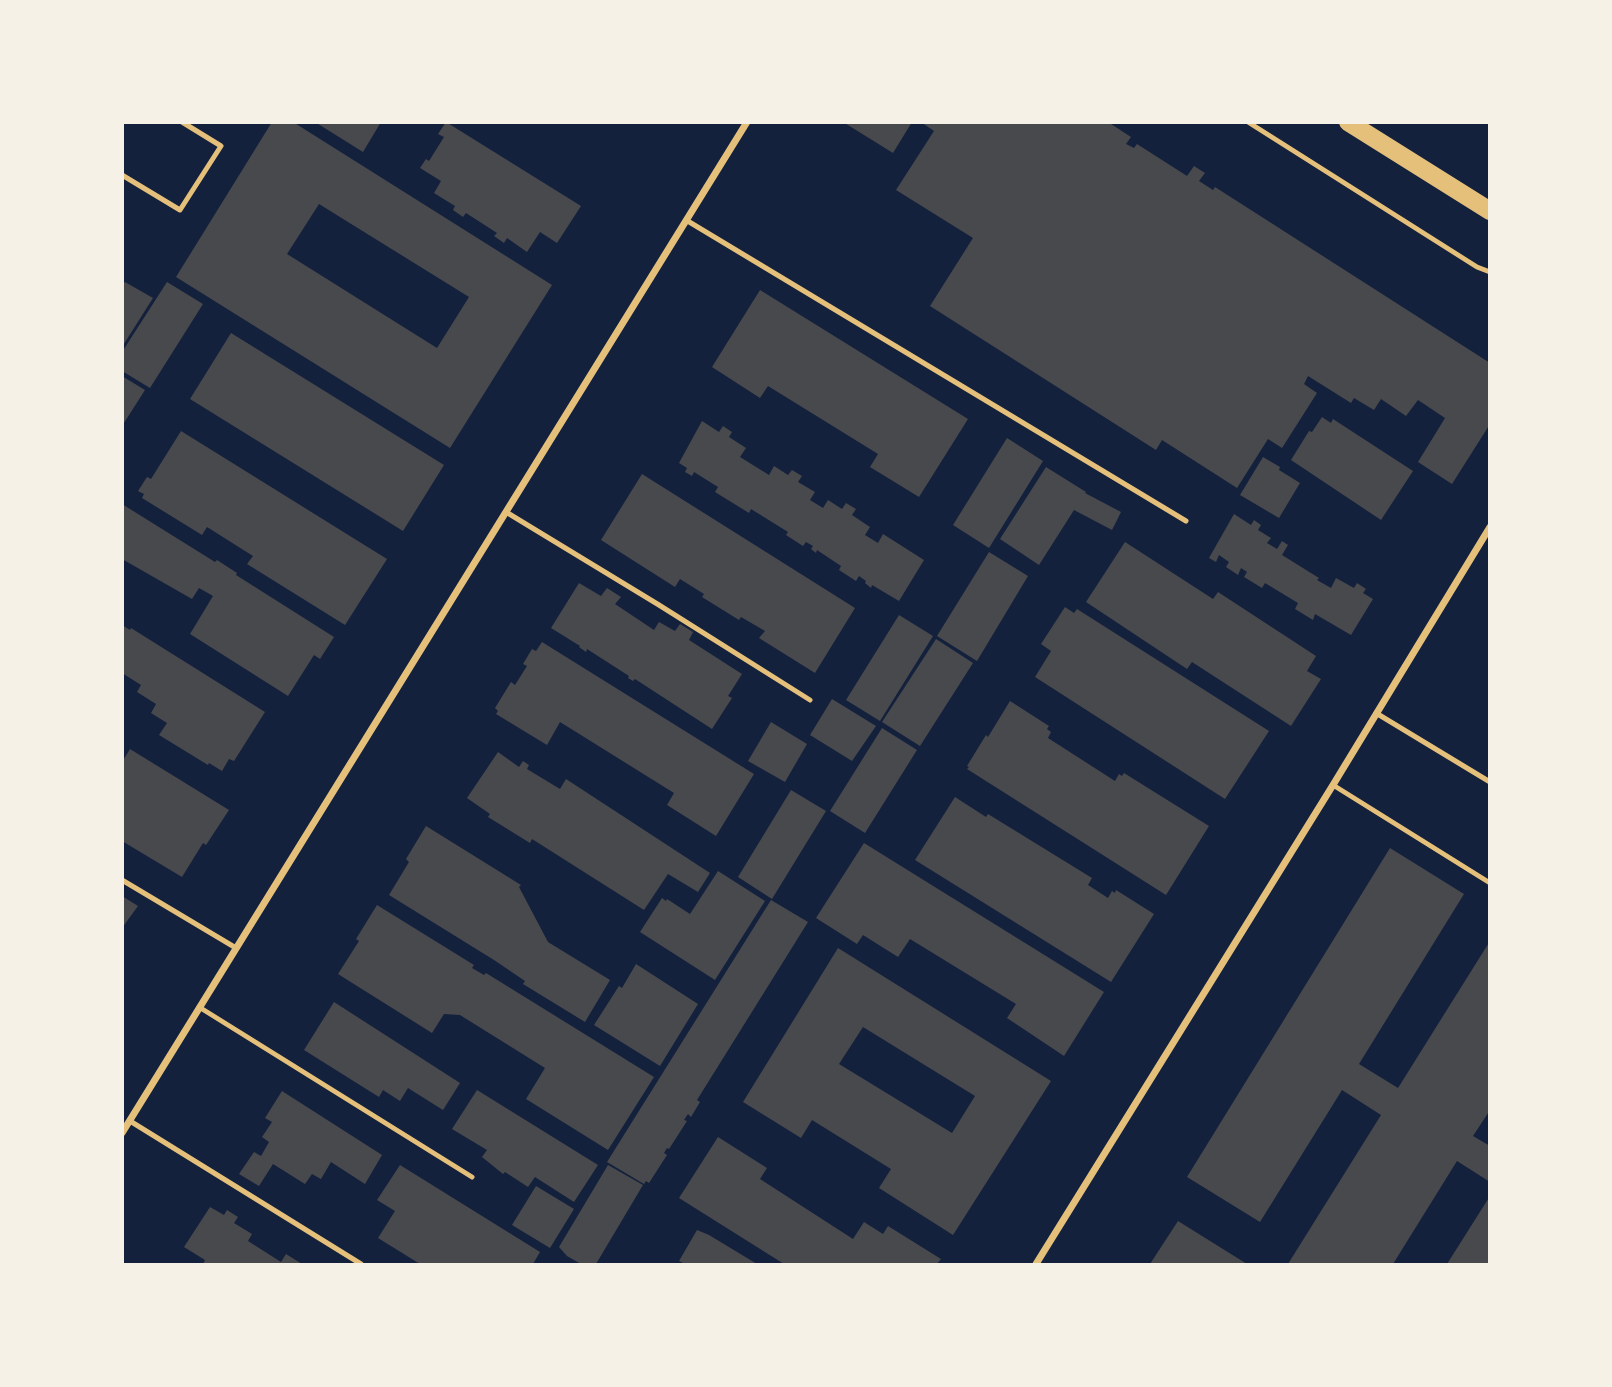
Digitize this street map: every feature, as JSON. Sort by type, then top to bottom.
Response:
[{"type":"main road","points":[[1348,122],[1489,211]]},
{"type":"street","points":[[122,1133],[747,122]]},
{"type":"street","points":[[1037,1265],[1489,527]]},
{"type":"lane","points":[[122,175],[180,210],[221,146],[182,122]]},
{"type":"lane","points":[[1248,122],[1489,272]]},
{"type":"lane","points":[[686,220],[1186,521]]},
{"type":"lane","points":[[506,512],[810,700]]},
{"type":"lane","points":[[1376,713],[1489,782]]},
{"type":"lane","points":[[1333,785],[1489,883]]},
{"type":"lane","points":[[122,880],[236,948]]},
{"type":"lane","points":[[199,1007],[472,1177]]},
{"type":"lane","points":[[130,1121],[361,1265]]},
{"type":"building","points":[[272,122],[293,122],[552,285],[450,448],[176,277]],"holes":[[[319,204],[469,297],[437,348],[287,254]]]},
{"type":"building","points":[[315,122],[381,122],[363,152]]},
{"type":"building","points":[[446,122],[581,206],[557,243],[540,232],[527,252],[507,238],[504,243],[494,236],[497,233],[466,213],[463,217],[453,210],[455,206],[434,193],[441,181],[420,168],[426,159],[429,161],[444,137],[438,134]]},
{"type":"building","points":[[843,122],[912,122],[893,153]]},
{"type":"building","points":[[921,122],[1108,122],[1131,137],[1126,144],[1134,148],[1137,144],[1187,176],[1194,166],[1205,173],[1199,181],[1213,190],[1215,187],[1490,363],[1490,424],[1452,484],[1418,462],[1445,418],[1418,400],[1406,416],[1381,399],[1374,410],[1354,398],[1351,403],[1308,376],[1304,384],[1317,393],[1282,448],[1268,439],[1237,488],[1162,440],[1156,450],[930,306],[973,238],[896,190],[934,131]]},
{"type":"building","points":[[125,282],[153,298],[122,347],[122,285]]},
{"type":"building","points":[[167,282],[203,304],[150,388],[122,371],[122,352]]},
{"type":"building","points":[[760,290],[968,419],[919,497],[870,467],[878,454],[768,386],[760,398],[712,367]]},
{"type":"building","points":[[231,333],[444,465],[403,531],[190,399]]},
{"type":"building","points":[[122,376],[145,390],[122,426]]},
{"type":"building","points":[[1322,417],[1331,423],[1333,419],[1413,471],[1381,520],[1291,460],[1309,431],[1312,432]]},
{"type":"building","points":[[702,421],[719,432],[723,426],[732,432],[729,437],[746,448],[740,457],[769,475],[774,466],[788,475],[792,470],[802,476],[798,482],[815,492],[810,500],[823,508],[828,500],[842,509],[846,503],[856,509],[852,515],[870,527],[865,535],[878,543],[883,534],[924,560],[899,601],[872,585],[871,588],[859,576],[856,581],[839,570],[841,566],[811,549],[813,546],[806,542],[803,546],[786,535],[788,532],[751,509],[749,513],[715,492],[718,487],[694,472],[692,476],[685,472],[687,468],[679,463]]},
{"type":"building","points":[[181,431],[387,559],[345,625],[247,564],[253,556],[207,527],[202,535],[142,498],[144,494],[138,491],[147,477],[151,479]]},
{"type":"building","points":[[1007,438],[1043,461],[989,548],[953,525]]},
{"type":"building","points":[[1263,457],[1300,483],[1279,518],[1240,495]]},
{"type":"building","points":[[1046,467],[1085,493],[1121,512],[1112,530],[1074,510],[1039,565],[1000,539]]},
{"type":"building","points":[[642,474],[855,608],[815,673],[759,638],[765,631],[741,617],[739,620],[702,597],[704,594],[680,579],[675,587],[601,540]]},
{"type":"building","points":[[122,504],[215,562],[217,560],[334,637],[320,659],[314,655],[288,696],[190,634],[213,596],[199,588],[192,599],[122,559]]},
{"type":"building","points":[[1234,514],[1251,525],[1254,520],[1261,525],[1258,530],[1271,538],[1267,543],[1277,549],[1282,541],[1288,545],[1282,555],[1331,588],[1336,578],[1354,588],[1357,583],[1366,589],[1363,593],[1373,599],[1351,635],[1315,614],[1313,620],[1295,609],[1298,603],[1265,583],[1262,588],[1244,577],[1247,572],[1241,568],[1238,575],[1226,567],[1229,562],[1219,555],[1216,562],[1209,558]]},
{"type":"building","points":[[1125,542],[1213,599],[1218,592],[1316,656],[1307,671],[1321,679],[1291,726],[1192,662],[1187,669],[1086,602]]},
{"type":"building","points":[[989,552],[1028,576],[977,661],[937,636]]},
{"type":"building","points":[[579,583],[601,596],[607,588],[621,597],[615,604],[654,630],[659,622],[675,631],[680,624],[693,632],[689,640],[742,674],[728,696],[732,698],[712,729],[551,628]]},
{"type":"building","points":[[1065,607],[1074,613],[1077,609],[1269,731],[1225,799],[1035,677],[1051,651],[1041,644]]},
{"type":"building","points":[[899,615],[933,636],[880,721],[846,700]]},
{"type":"building","points":[[122,625],[130,630],[131,628],[265,712],[234,761],[229,759],[222,771],[159,735],[167,723],[151,713],[156,704],[137,692],[141,685],[122,673]]},
{"type":"building","points":[[936,639],[973,663],[920,746],[882,722]]},
{"type":"building","points":[[542,642],[754,774],[716,836],[667,805],[674,793],[560,722],[547,745],[496,714],[498,711],[495,708],[511,682],[515,685],[527,666],[523,664],[532,649],[536,651]]},
{"type":"building","points":[[832,699],[876,726],[852,761],[810,735]]},
{"type":"building","points":[[1010,701],[1049,726],[1047,729],[1051,732],[1048,738],[1115,781],[1119,774],[1122,776],[1124,773],[1209,826],[1166,895],[967,769],[986,735],[988,737]]},
{"type":"building","points":[[771,722],[807,744],[785,782],[748,761]]},
{"type":"building","points":[[882,728],[917,750],[865,833],[830,811]]},
{"type":"building","points":[[130,749],[229,810],[206,845],[203,843],[182,877],[122,841],[122,762]]},
{"type":"building","points":[[498,752],[519,767],[523,761],[529,765],[527,769],[560,789],[566,779],[710,873],[698,892],[668,874],[644,910],[532,839],[530,843],[488,817],[490,814],[467,798]]},
{"type":"building","points":[[791,790],[826,811],[772,899],[738,877]]},
{"type":"building","points":[[955,797],[986,817],[988,814],[1092,878],[1088,885],[1108,898],[1112,891],[1115,893],[1116,890],[1154,914],[1111,982],[915,860]]},
{"type":"building","points":[[426,826],[521,885],[519,887],[548,942],[610,980],[585,1022],[523,984],[525,981],[494,960],[389,895]]},
{"type":"building","points":[[864,843],[1104,992],[1064,1056],[1007,1018],[1016,1004],[910,939],[898,957],[863,935],[857,944],[816,918]]},
{"type":"building","points":[[1390,848],[1464,894],[1359,1064],[1398,1088],[1490,941],[1490,1110],[1473,1136],[1490,1146],[1490,1182],[1457,1161],[1393,1264],[1288,1264],[1381,1115],[1342,1090],[1260,1222],[1187,1177]]},
{"type":"building","points":[[718,871],[765,901],[715,980],[640,932],[662,898],[690,914]]},
{"type":"building","points":[[122,896],[138,906],[122,928]]},
{"type":"building","points":[[771,900],[808,922],[697,1100],[700,1102],[691,1117],[688,1114],[684,1120],[687,1121],[664,1153],[667,1155],[649,1183],[646,1181],[644,1184],[607,1162]]},
{"type":"building","points":[[377,905],[474,965],[472,968],[484,975],[486,973],[654,1077],[608,1150],[526,1099],[545,1068],[460,1015],[444,1014],[432,1033],[338,974]]},
{"type":"building","points":[[838,948],[1051,1081],[953,1235],[879,1188],[891,1169],[812,1120],[801,1138],[743,1102]],"holes":[[[863,1027],[975,1096],[952,1133],[839,1064]]]},
{"type":"building","points":[[636,964],[698,1004],[660,1066],[594,1025]]},
{"type":"building","points":[[334,1002],[460,1083],[443,1110],[408,1088],[400,1101],[383,1090],[379,1097],[304,1050]]},
{"type":"building","points":[[477,1090],[598,1165],[574,1202],[535,1177],[528,1187],[505,1172],[503,1174],[482,1157],[487,1150],[452,1129]]},
{"type":"building","points":[[282,1091],[382,1155],[365,1184],[331,1162],[321,1179],[312,1174],[305,1184],[273,1164],[259,1186],[239,1174],[254,1152],[261,1156],[269,1142],[262,1137],[272,1122],[265,1118]]},
{"type":"building","points":[[718,1137],[767,1168],[760,1179],[853,1239],[864,1222],[883,1234],[888,1226],[941,1259],[937,1264],[784,1264],[679,1198]]},
{"type":"building","points":[[400,1165],[540,1252],[533,1264],[420,1264],[378,1238],[395,1211],[377,1200]]},
{"type":"building","points":[[608,1165],[643,1185],[596,1264],[581,1264],[567,1256],[559,1247]]},
{"type":"building","points":[[536,1186],[574,1209],[550,1248],[512,1225]]},
{"type":"building","points":[[1490,1196],[1490,1264],[1447,1264]]},
{"type":"building","points":[[210,1207],[224,1215],[227,1210],[238,1217],[234,1223],[252,1234],[248,1241],[281,1262],[286,1254],[302,1264],[203,1264],[205,1260],[184,1247]]},
{"type":"building","points":[[1178,1221],[1247,1264],[1150,1264]]},
{"type":"building","points":[[697,1230],[757,1264],[685,1264],[679,1261]]}]
